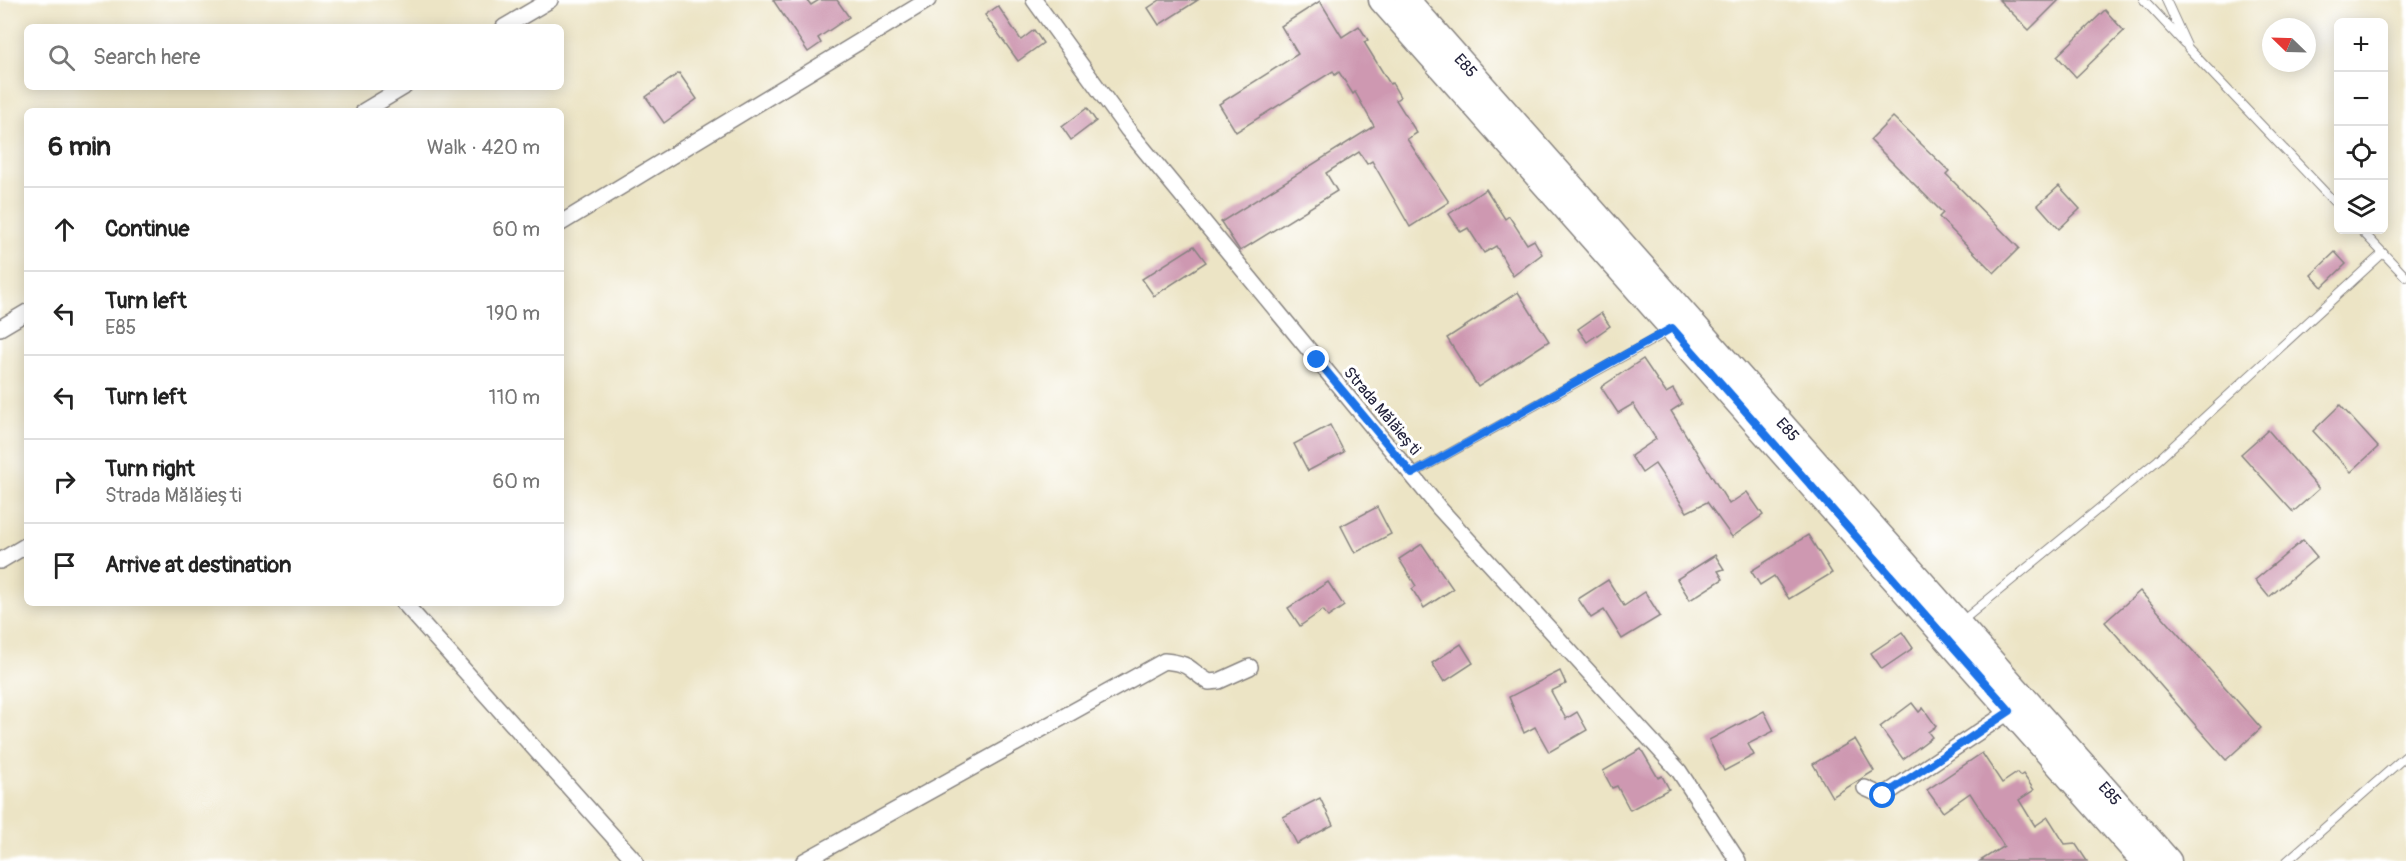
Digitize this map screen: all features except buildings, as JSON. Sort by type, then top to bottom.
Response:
[{"type":"main road","name":"E85","points":[[1381,0],[2143,861]]},
{"type":"main road","name":"E85","points":[[1407,0],[2169,861]]},
{"type":"street","points":[[509,24],[550,0]]},
{"type":"street","points":[[564,221],[928,0]]},
{"type":"street","name":"Strada Mălăiești","points":[[1034,0],[1128,130],[1412,474],[1679,771],[1738,861]]},
{"type":"street","points":[[369,108],[399,90]]},
{"type":"street","points":[[0,328],[24,314]]},
{"type":"street","points":[[2,557],[24,546]]},
{"type":"street","points":[[407,606],[634,861]]},
{"type":"street","points":[[804,861],[1164,661],[1181,663],[1193,668],[1209,682],[1219,681],[1250,667]]},
{"type":"street","points":[[1865,788],[1883,796],[2010,711]]},
{"type":"lane","points":[[2144,0],[2334,202]]},
{"type":"lane","points":[[2166,0],[2188,48]]},
{"type":"lane","points":[[2365,234],[2406,277]]},
{"type":"lane","points":[[1959,624],[2158,460],[2383,253]]},
{"type":"lane","points":[[1412,474],[1672,328]]},
{"type":"lane","points":[[2287,861],[2406,756]]},
{"type":"route","points":[[1317,360],[1412,474],[1672,328],[2010,711],[1883,796]]}]
